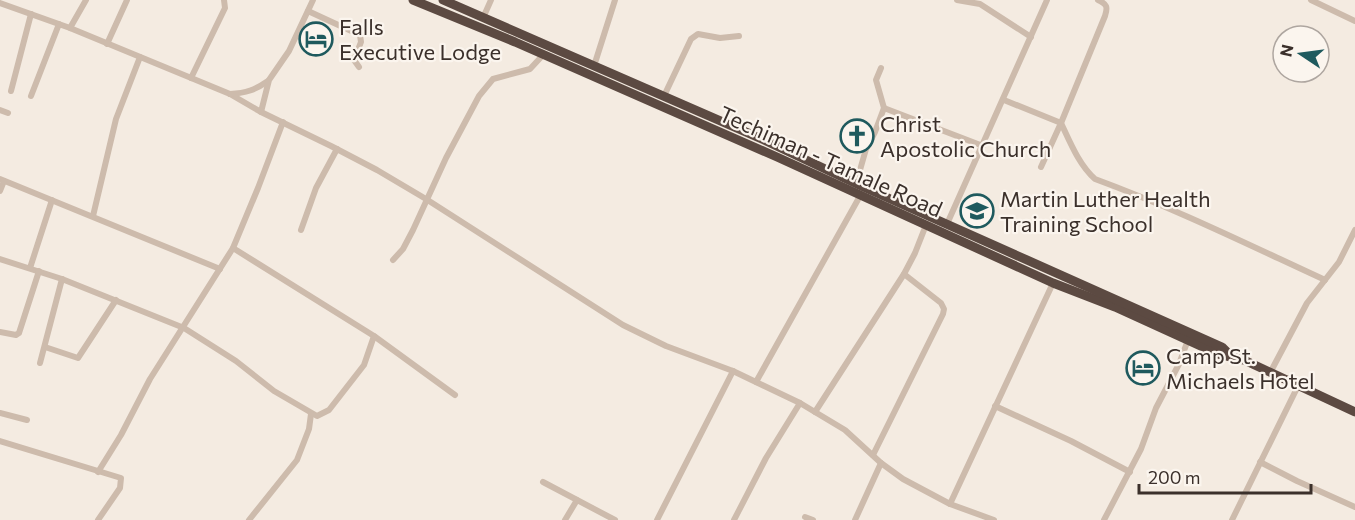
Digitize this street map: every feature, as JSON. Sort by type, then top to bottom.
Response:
[{"type":"highway","name":"Techiman - Tamale Road","points":[[413,0],[756,148],[1053,283],[1218,354],[1233,357],[1355,412]]},
{"type":"highway","name":"Techiman - Tamale Road","points":[[443,0],[664,96],[1222,347],[1233,357]]},
{"type":"street","points":[[70,28],[86,0]]},
{"type":"street","points":[[107,44],[127,0]]},
{"type":"street","points":[[191,78],[225,9],[224,0]]},
{"type":"street","points":[[261,112],[269,80],[289,51],[313,0]]},
{"type":"street","points":[[483,18],[491,0]]},
{"type":"street","points":[[594,66],[615,0]]},
{"type":"street","points":[[957,0],[980,4],[1031,37]]},
{"type":"street","points":[[947,224],[1047,0]]},
{"type":"street","points":[[1041,167],[1108,8],[1098,0]]},
{"type":"street","points":[[1311,0],[1355,21]]},
{"type":"street","points":[[0,3],[70,28],[230,94],[261,112],[337,149],[426,199],[623,326],[666,346],[733,371],[800,403],[845,430],[880,463],[903,479],[950,504],[994,520]]},
{"type":"street","points":[[308,10],[360,36],[361,42],[354,60],[358,67]]},
{"type":"street","points":[[11,91],[31,14]]},
{"type":"street","points":[[31,96],[59,24]]},
{"type":"street","points":[[664,96],[691,39],[698,34],[720,38],[739,36]]},
{"type":"street","points":[[393,260],[403,249],[474,105],[493,79],[530,69],[543,55]]},
{"type":"street","points":[[93,216],[116,119],[140,57]]},
{"type":"street","points":[[859,185],[860,170],[866,149],[884,108],[876,80],[881,68]]},
{"type":"street","points":[[230,94],[254,90],[269,80]]},
{"type":"street","points":[[1004,100],[1061,123],[1076,153],[1090,175],[1095,178],[1176,211],[1325,280]]},
{"type":"street","points":[[884,108],[983,146]]},
{"type":"street","points":[[0,111],[8,113]]},
{"type":"street","points":[[98,472],[121,435],[150,379],[233,248],[283,122]]},
{"type":"street","points":[[301,230],[316,188],[337,149]]},
{"type":"street","points":[[0,190],[2,180],[220,268]]},
{"type":"street","points":[[756,382],[860,196]]},
{"type":"street","points":[[30,268],[52,200]]},
{"type":"street","points":[[815,412],[904,274],[926,225]]},
{"type":"street","points":[[1270,373],[1307,303],[1339,262],[1355,230]]},
{"type":"street","points":[[233,248],[374,336],[455,395]]},
{"type":"street","points":[[0,259],[62,279],[184,328],[236,361],[274,391],[317,416],[329,410],[364,364],[374,336]]},
{"type":"street","points":[[0,332],[16,335],[19,333],[39,271]]},
{"type":"street","points":[[873,455],[944,309],[941,303],[904,274]]},
{"type":"street","points":[[40,363],[62,279]]},
{"type":"street","points":[[950,504],[1053,283]]},
{"type":"street","points":[[45,347],[78,358],[116,300]]},
{"type":"street","points":[[1104,520],[1130,472],[1156,408],[1179,364],[1188,340]]},
{"type":"street","points":[[657,520],[733,371]]},
{"type":"street","points":[[1232,520],[1298,386]]},
{"type":"street","points":[[734,520],[766,458],[800,403]]},
{"type":"street","points":[[995,406],[1071,441],[1130,472]]},
{"type":"street","points":[[0,413],[27,420]]},
{"type":"street","points":[[249,520],[297,460],[309,429],[311,414]]},
{"type":"street","points":[[0,441],[80,464],[122,480],[120,488],[98,520]]},
{"type":"street","points":[[1260,462],[1297,482],[1355,507]]},
{"type":"street","points":[[855,520],[880,463]]},
{"type":"street","points":[[543,482],[615,520]]},
{"type":"street","points":[[565,520],[577,500]]},
{"type":"street","points":[[805,517],[813,520]]},
{"type":"place","name":"Falls Executive Lodge","points":[[316,39]]},
{"type":"place","name":"Christ Apostolic Church","points":[[857,136]]},
{"type":"place","name":"Martin Luther Health Training School","points":[[977,211]]},
{"type":"place","name":"Camp St. Michaels Hotel","points":[[1143,368]]}]
